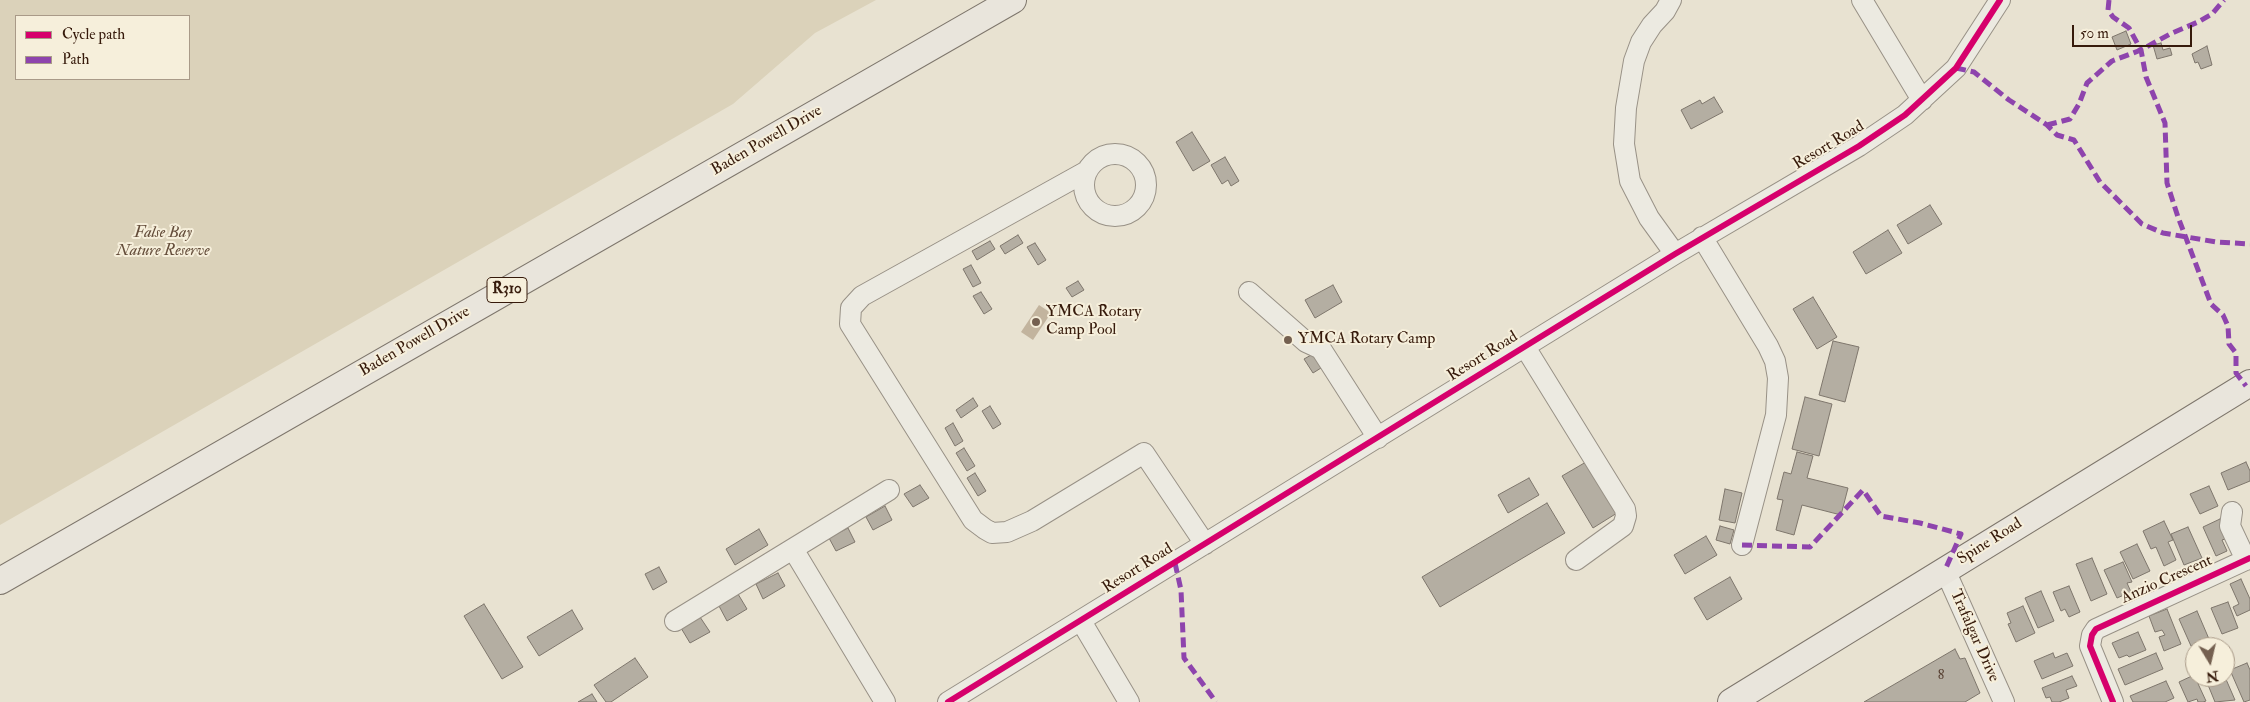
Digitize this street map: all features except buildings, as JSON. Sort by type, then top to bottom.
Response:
[{"type":"main road","name":"Baden Powell Drive","points":[[0,581],[1013,0]]},
{"type":"main road","name":"Spine Road","points":[[1731,702],[2250,383]]},
{"type":"street","points":[[1671,0],[1665,10],[1652,24],[1634,61],[1626,108],[1624,144],[1630,181],[1649,218],[1675,254]]},
{"type":"street","points":[[1862,0],[1922,100]]},
{"type":"street","name":"Resort Road","points":[[948,702],[1525,348],[1702,237],[1859,146],[1922,100],[1956,68],[2000,0]]},
{"type":"street","points":[[1087,171],[921,270],[862,296],[851,308],[850,324],[973,520],[992,533],[1007,532],[1032,521],[1144,454],[1205,544]]},
{"type":"street","points":[[1702,237],[1768,346],[1775,361],[1778,378],[1776,415],[1742,545]]},
{"type":"street","points":[[1249,292],[1306,342],[1320,348],[1378,438]]},
{"type":"street","points":[[1525,348],[1625,509],[1626,516],[1623,526],[1576,560]]},
{"type":"street","points":[[675,621],[889,490]]},
{"type":"street","points":[[2232,512],[2230,526],[2248,559]]},
{"type":"street","points":[[793,548],[885,702]]},
{"type":"street","name":"Anzio Crescent","points":[[2113,702],[2090,646],[2092,634],[2096,629],[2248,559]]},
{"type":"street","name":"Trafalgar Drive","points":[[1945,570],[2004,702]]},
{"type":"street","points":[[1081,621],[1129,702]]},
{"type":"green space","name":"False Bay Nature Reserve","points":[[0,0],[876,0],[815,33],[733,104],[0,525]]},
{"type":"shaded area","name":"YMCA Rotary Camp Pool","points":[[1039,305],[1051,313],[1033,340],[1021,332]]},
{"type":"marked path","points":[[2109,0],[2108,10],[2113,17],[2129,28],[2141,50],[2146,77],[2165,123],[2167,183],[2211,304],[2223,315],[2228,326],[2229,344],[2236,353],[2236,373],[2246,386]]},
{"type":"marked path","points":[[2047,125],[2070,119],[2079,104],[2087,83],[2112,61],[2141,50],[2170,34],[2198,22],[2212,14],[2224,0]]},
{"type":"marked path","points":[[1956,68],[1974,72],[2009,100],[2047,125],[2057,135],[2074,140],[2100,182],[2142,224],[2163,233],[2216,242],[2250,244]]},
{"type":"marked path","points":[[1742,545],[1810,547],[1863,490],[1881,516],[1920,523],[1961,534],[1945,570]]},
{"type":"marked path","points":[[1175,563],[1181,590],[1184,658],[1216,702]]},
{"type":"cycle path","points":[[948,702],[1675,254],[1859,146],[1905,115],[1956,68],[2000,0]]},
{"type":"cycle path","points":[[2113,702],[2090,646],[2092,635],[2096,629],[2250,558]]},
{"type":"place","name":"YMCA Rotary Camp Pool","points":[[1036,322]]},
{"type":"place","name":"YMCA Rotary Camp","points":[[1288,340]]}]
